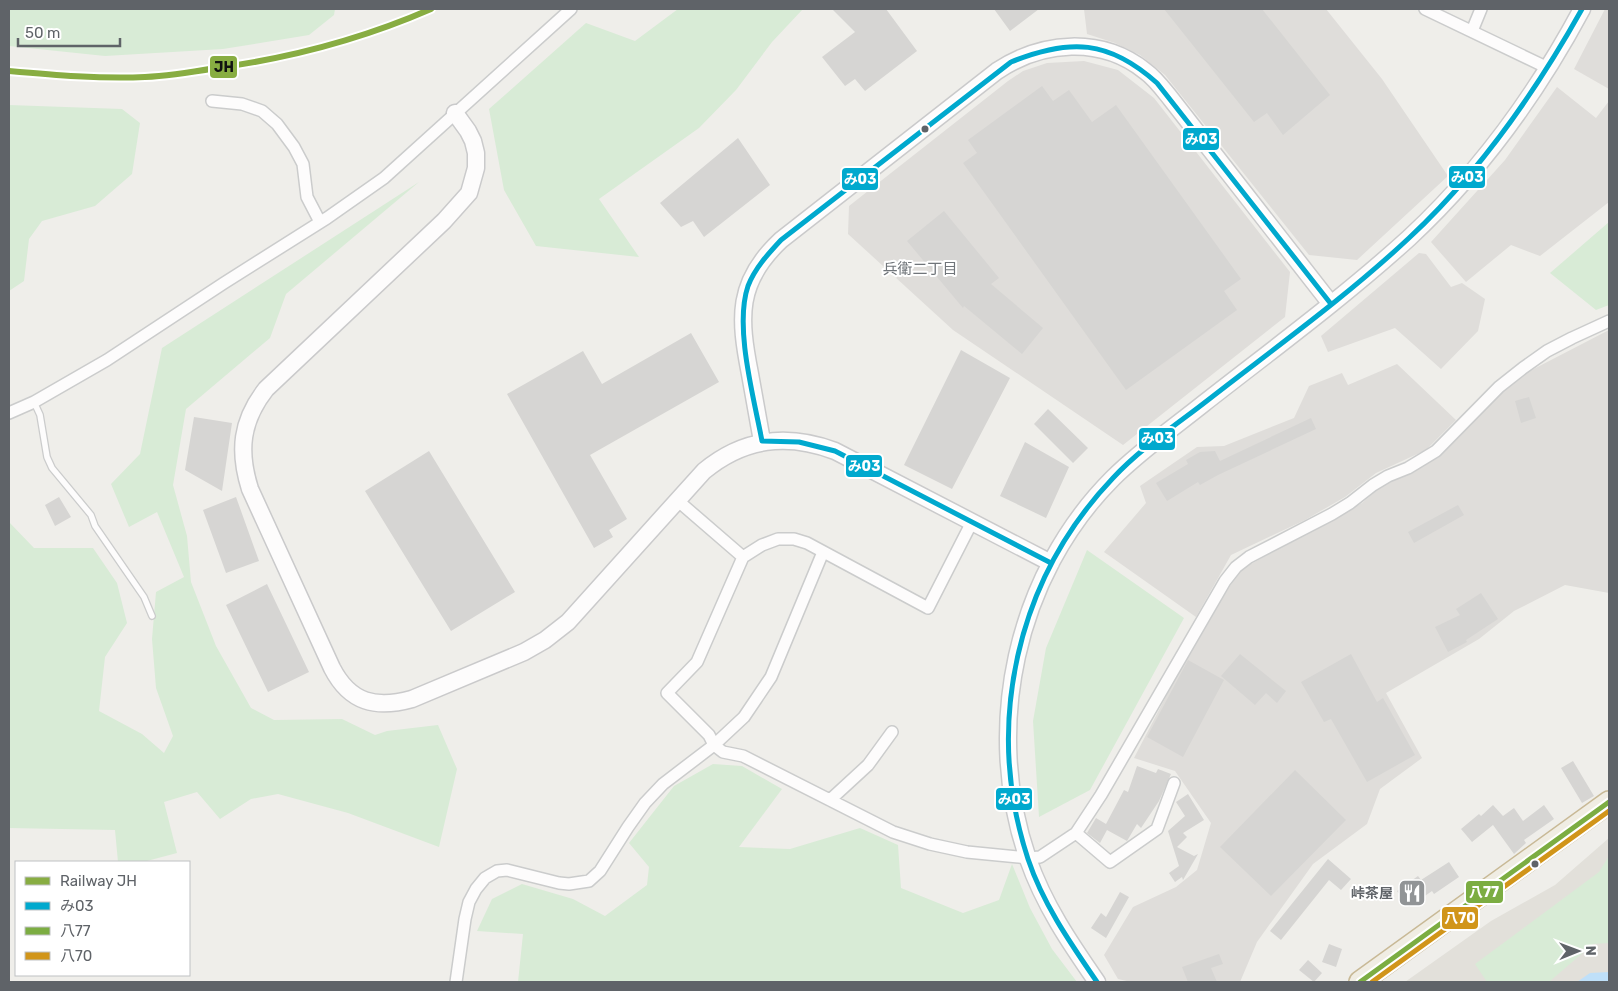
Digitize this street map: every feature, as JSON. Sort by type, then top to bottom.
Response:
[{"type":"highway","points":[[1360,982],[1609,802]]},
{"type":"street","points":[[9,414],[34,402],[107,360],[320,222],[384,178],[571,9]]},
{"type":"street","points":[[1425,9],[1548,68]]},
{"type":"street","points":[[1472,31],[1481,9]]},
{"type":"street","points":[[1097,982],[1067,939],[1052,913],[1028,858],[1013,800],[1009,773],[1009,697],[1018,650],[1026,623],[1051,562],[1081,515],[1114,477],[1158,440],[1331,304],[1409,237],[1454,192],[1503,133],[1548,68],[1582,9]]},
{"type":"street","points":[[762,442],[743,339],[742,321],[743,307],[749,286],[759,265],[781,240],[997,71],[1011,62],[1041,50],[1072,46],[1105,50],[1121,56],[1146,72],[1171,99],[1331,304]]},
{"type":"street","points":[[212,101],[242,104],[262,111],[277,124],[294,147],[303,164],[307,197],[320,222]]},
{"type":"street","points":[[456,114],[468,131],[476,153],[475,176],[469,193],[444,220],[266,389],[254,407],[246,428],[243,459],[250,490],[337,678],[351,693],[370,703],[387,704],[412,699],[524,652],[545,640],[568,622],[704,471],[714,463],[762,442],[780,440],[809,443],[835,451],[1051,562]]},
{"type":"street","points":[[972,522],[928,608],[823,552],[794,539],[778,539],[762,545],[743,557],[696,662],[667,693],[709,735],[714,745],[723,752],[743,756],[893,832],[930,844],[967,852],[1040,858],[1076,833],[1102,795],[1225,581],[1236,567],[1249,557],[1338,511],[1388,476],[1408,468],[1436,451],[1499,387],[1523,368],[1547,351],[1609,321]]},
{"type":"street","points":[[677,500],[743,557]]},
{"type":"street","points":[[456,982],[469,902],[485,878],[497,871],[507,870],[559,883],[569,884],[589,881],[600,872],[645,803],[744,717],[771,677],[823,552]]},
{"type":"street","points":[[830,800],[868,765],[892,732]]},
{"type":"street","points":[[1076,833],[1110,862],[1157,828],[1174,783]]},
{"type":"lane","points":[[34,402],[40,414],[47,457],[52,468],[90,515],[95,526],[144,597],[152,616]]},
{"type":"shaded area","points":[[1084,9],[1326,9],[1382,79],[1448,176],[1357,260],[1309,255],[1165,75],[1140,55],[1115,43],[1087,34]]},
{"type":"shaded area","points":[[1605,9],[1609,9],[1609,89],[1574,69]]},
{"type":"shaded area","points":[[1084,61],[1118,70],[1154,98],[1290,272],[1285,317],[1123,445],[953,330],[848,234],[849,206],[1008,81],[1023,71],[1047,63]]},
{"type":"shaded area","points":[[1557,87],[1596,118],[1609,101],[1609,202],[1540,256],[1511,245],[1466,282],[1431,242],[1505,160]]},
{"type":"shaded area","points":[[1419,253],[1426,254],[1451,287],[1462,283],[1485,299],[1478,331],[1441,369],[1395,328],[1328,352],[1321,336]]},
{"type":"shaded area","points":[[1609,330],[1609,593],[1565,585],[1514,611],[1479,639],[1386,693],[1422,758],[1380,789],[1367,824],[1313,864],[1257,942],[1240,982],[1131,982],[1118,979],[1104,955],[1133,907],[1176,887],[1197,870],[1211,823],[1175,771],[1134,758],[1188,654],[1240,570],[1362,503],[1386,482],[1435,458],[1520,376]]},
{"type":"shaded area","points":[[1397,364],[1456,420],[1426,450],[1376,473],[1345,497],[1305,520],[1231,555],[1196,617],[1104,552],[1146,503],[1140,486],[1197,447],[1224,446],[1294,418],[1309,386],[1342,373],[1348,385]]},
{"type":"shaded area","points":[[1609,838],[1609,982],[1405,982],[1491,921],[1555,885]]},
{"type":"green space","points":[[9,9],[335,9],[334,15],[309,35],[223,49],[105,56],[9,46]]},
{"type":"green space","points":[[678,9],[803,9],[772,42],[736,90],[699,128],[599,199],[639,257],[536,246],[504,190],[489,109],[586,23],[635,41]]},
{"type":"green space","points":[[9,105],[122,109],[140,123],[132,174],[95,206],[42,221],[29,239],[24,281],[9,291]]},
{"type":"green space","points":[[419,182],[286,294],[270,338],[186,409],[173,485],[187,536],[191,582],[216,646],[251,708],[274,720],[342,719],[375,735],[387,731],[438,725],[457,769],[439,847],[348,813],[278,794],[251,799],[220,819],[197,792],[164,802],[177,853],[147,861],[118,861],[115,830],[9,828],[9,522],[34,548],[93,548],[117,583],[127,623],[105,657],[99,711],[142,734],[164,753],[173,736],[156,688],[152,639],[156,592],[184,577],[157,512],[129,527],[111,484],[140,454],[162,348]]},
{"type":"green space","points":[[1609,222],[1609,305],[1596,310],[1550,273]]},
{"type":"green space","points":[[1087,550],[1184,618],[1090,790],[1039,817],[1033,721],[1046,648]]},
{"type":"green space","points":[[713,764],[742,766],[782,789],[739,847],[790,849],[860,828],[898,845],[901,888],[963,913],[999,900],[1012,864],[1030,908],[1052,949],[1077,982],[518,982],[523,934],[477,931],[492,899],[522,884],[573,899],[605,916],[647,885],[649,867],[629,843],[674,786]]},
{"type":"green space","points":[[1609,856],[1609,943],[1593,944],[1549,982],[1487,982],[1475,964],[1599,872]]},
{"type":"water","points":[[1609,972],[1609,982],[1577,982],[1590,973]]},
{"type":"building","points":[[832,9],[886,9],[917,51],[865,91],[855,79],[845,86],[822,57],[855,32]]},
{"type":"building","points":[[994,9],[1039,9],[1010,31]]},
{"type":"building","points":[[1164,9],[1262,9],[1330,95],[1283,135],[1267,113],[1254,122]]},
{"type":"building","points":[[1042,86],[1053,101],[1069,90],[1092,122],[1116,105],[1241,279],[1224,291],[1237,310],[1126,390],[963,163],[977,153],[968,140]]},
{"type":"building","points":[[738,138],[770,185],[704,237],[693,221],[681,227],[660,203]]},
{"type":"building","points":[[944,211],[999,278],[991,284],[1043,328],[1022,354],[964,306],[963,308],[907,241]]},
{"type":"building","points":[[691,333],[719,382],[590,455],[627,519],[609,530],[613,537],[594,548],[507,394],[583,351],[602,384]]},
{"type":"building","points":[[961,350],[1010,378],[952,489],[904,465]]},
{"type":"building","points":[[1529,397],[1536,418],[1521,423],[1515,401]]},
{"type":"building","points":[[1048,409],[1088,448],[1073,463],[1034,424]]},
{"type":"building","points":[[194,417],[232,423],[222,491],[185,470]]},
{"type":"building","points":[[1311,418],[1316,429],[1200,485],[1198,482],[1167,501],[1156,483],[1188,464],[1186,460],[1200,452],[1215,451],[1220,461]]},
{"type":"building","points":[[1025,442],[1069,467],[1046,518],[1000,496]]},
{"type":"building","points":[[429,451],[515,592],[451,631],[365,491]]},
{"type":"building","points":[[59,497],[71,517],[55,526],[45,505]]},
{"type":"building","points":[[236,497],[259,561],[226,573],[203,510]]},
{"type":"building","points":[[1458,505],[1464,515],[1414,543],[1408,532]]},
{"type":"building","points":[[267,584],[309,672],[268,692],[226,605]]},
{"type":"building","points":[[1481,593],[1498,619],[1466,640],[1467,642],[1448,652],[1435,627],[1460,615],[1456,609]]},
{"type":"building","points":[[1240,654],[1286,691],[1277,703],[1266,693],[1255,705],[1221,676]]},
{"type":"building","points":[[1351,654],[1377,702],[1383,698],[1415,755],[1367,782],[1331,719],[1324,722],[1301,682]]},
{"type":"building","points":[[1188,660],[1224,680],[1183,757],[1147,737]]},
{"type":"building","points":[[1573,761],[1594,796],[1582,803],[1561,768]]},
{"type":"building","points":[[1137,766],[1156,773],[1158,769],[1171,774],[1159,801],[1141,828],[1137,824],[1127,841],[1107,830],[1100,843],[1087,833],[1096,818],[1106,824],[1124,790],[1128,792]]},
{"type":"building","points":[[1295,770],[1346,820],[1271,896],[1220,847]]},
{"type":"building","points":[[1188,794],[1204,820],[1183,833],[1187,837],[1177,847],[1194,856],[1198,854],[1183,880],[1182,877],[1175,882],[1169,873],[1179,866],[1168,831],[1185,816],[1176,802]]},
{"type":"building","points":[[1493,805],[1503,816],[1514,808],[1523,821],[1544,805],[1554,819],[1524,840],[1526,843],[1514,854],[1493,825],[1472,842],[1461,829],[1479,814],[1481,816]]},
{"type":"building","points":[[1328,859],[1351,879],[1341,890],[1329,880],[1281,940],[1270,931]]},
{"type":"building","points":[[1449,862],[1459,877],[1434,894],[1432,891],[1409,907],[1397,891],[1418,876],[1421,880]]},
{"type":"building","points":[[1120,892],[1129,897],[1106,938],[1091,928],[1101,913],[1106,917]]},
{"type":"building","points":[[1329,944],[1342,949],[1336,967],[1322,962]]},
{"type":"building","points":[[1219,954],[1223,964],[1211,968],[1217,982],[1188,982],[1182,967]]},
{"type":"building","points":[[1308,960],[1322,973],[1314,982],[1299,970]]},
{"type":"rail line","name":"JH","points":[[9,71],[111,77],[154,76],[190,72],[272,59],[326,46],[405,20],[431,9]]},
{"type":"transit line","name":"み03","points":[[1097,982],[1058,923],[1034,876],[1015,808],[1009,757],[1010,706],[1018,656],[1032,608],[1053,562],[1080,518],[1124,467],[1159,437],[1336,301],[1385,260],[1435,213],[1483,159],[1505,130],[1545,71],[1582,9]]},
{"type":"transit line","name":"み03","points":[[1051,563],[835,451],[799,442],[762,441],[750,384],[744,342],[744,303],[748,286],[754,273],[781,240],[1011,62],[1052,49],[1088,47],[1122,58],[1157,83],[1331,304]]},
{"type":"transit line","name":"八77","points":[[1360,982],[1609,802]]},
{"type":"transit line","name":"八70","points":[[1372,982],[1609,811]]},
{"type":"place","name":"峠茶屋","points":[[1412,893]]},
{"type":"district","name":"兵衛二丁目","points":[[920,269]]}]
